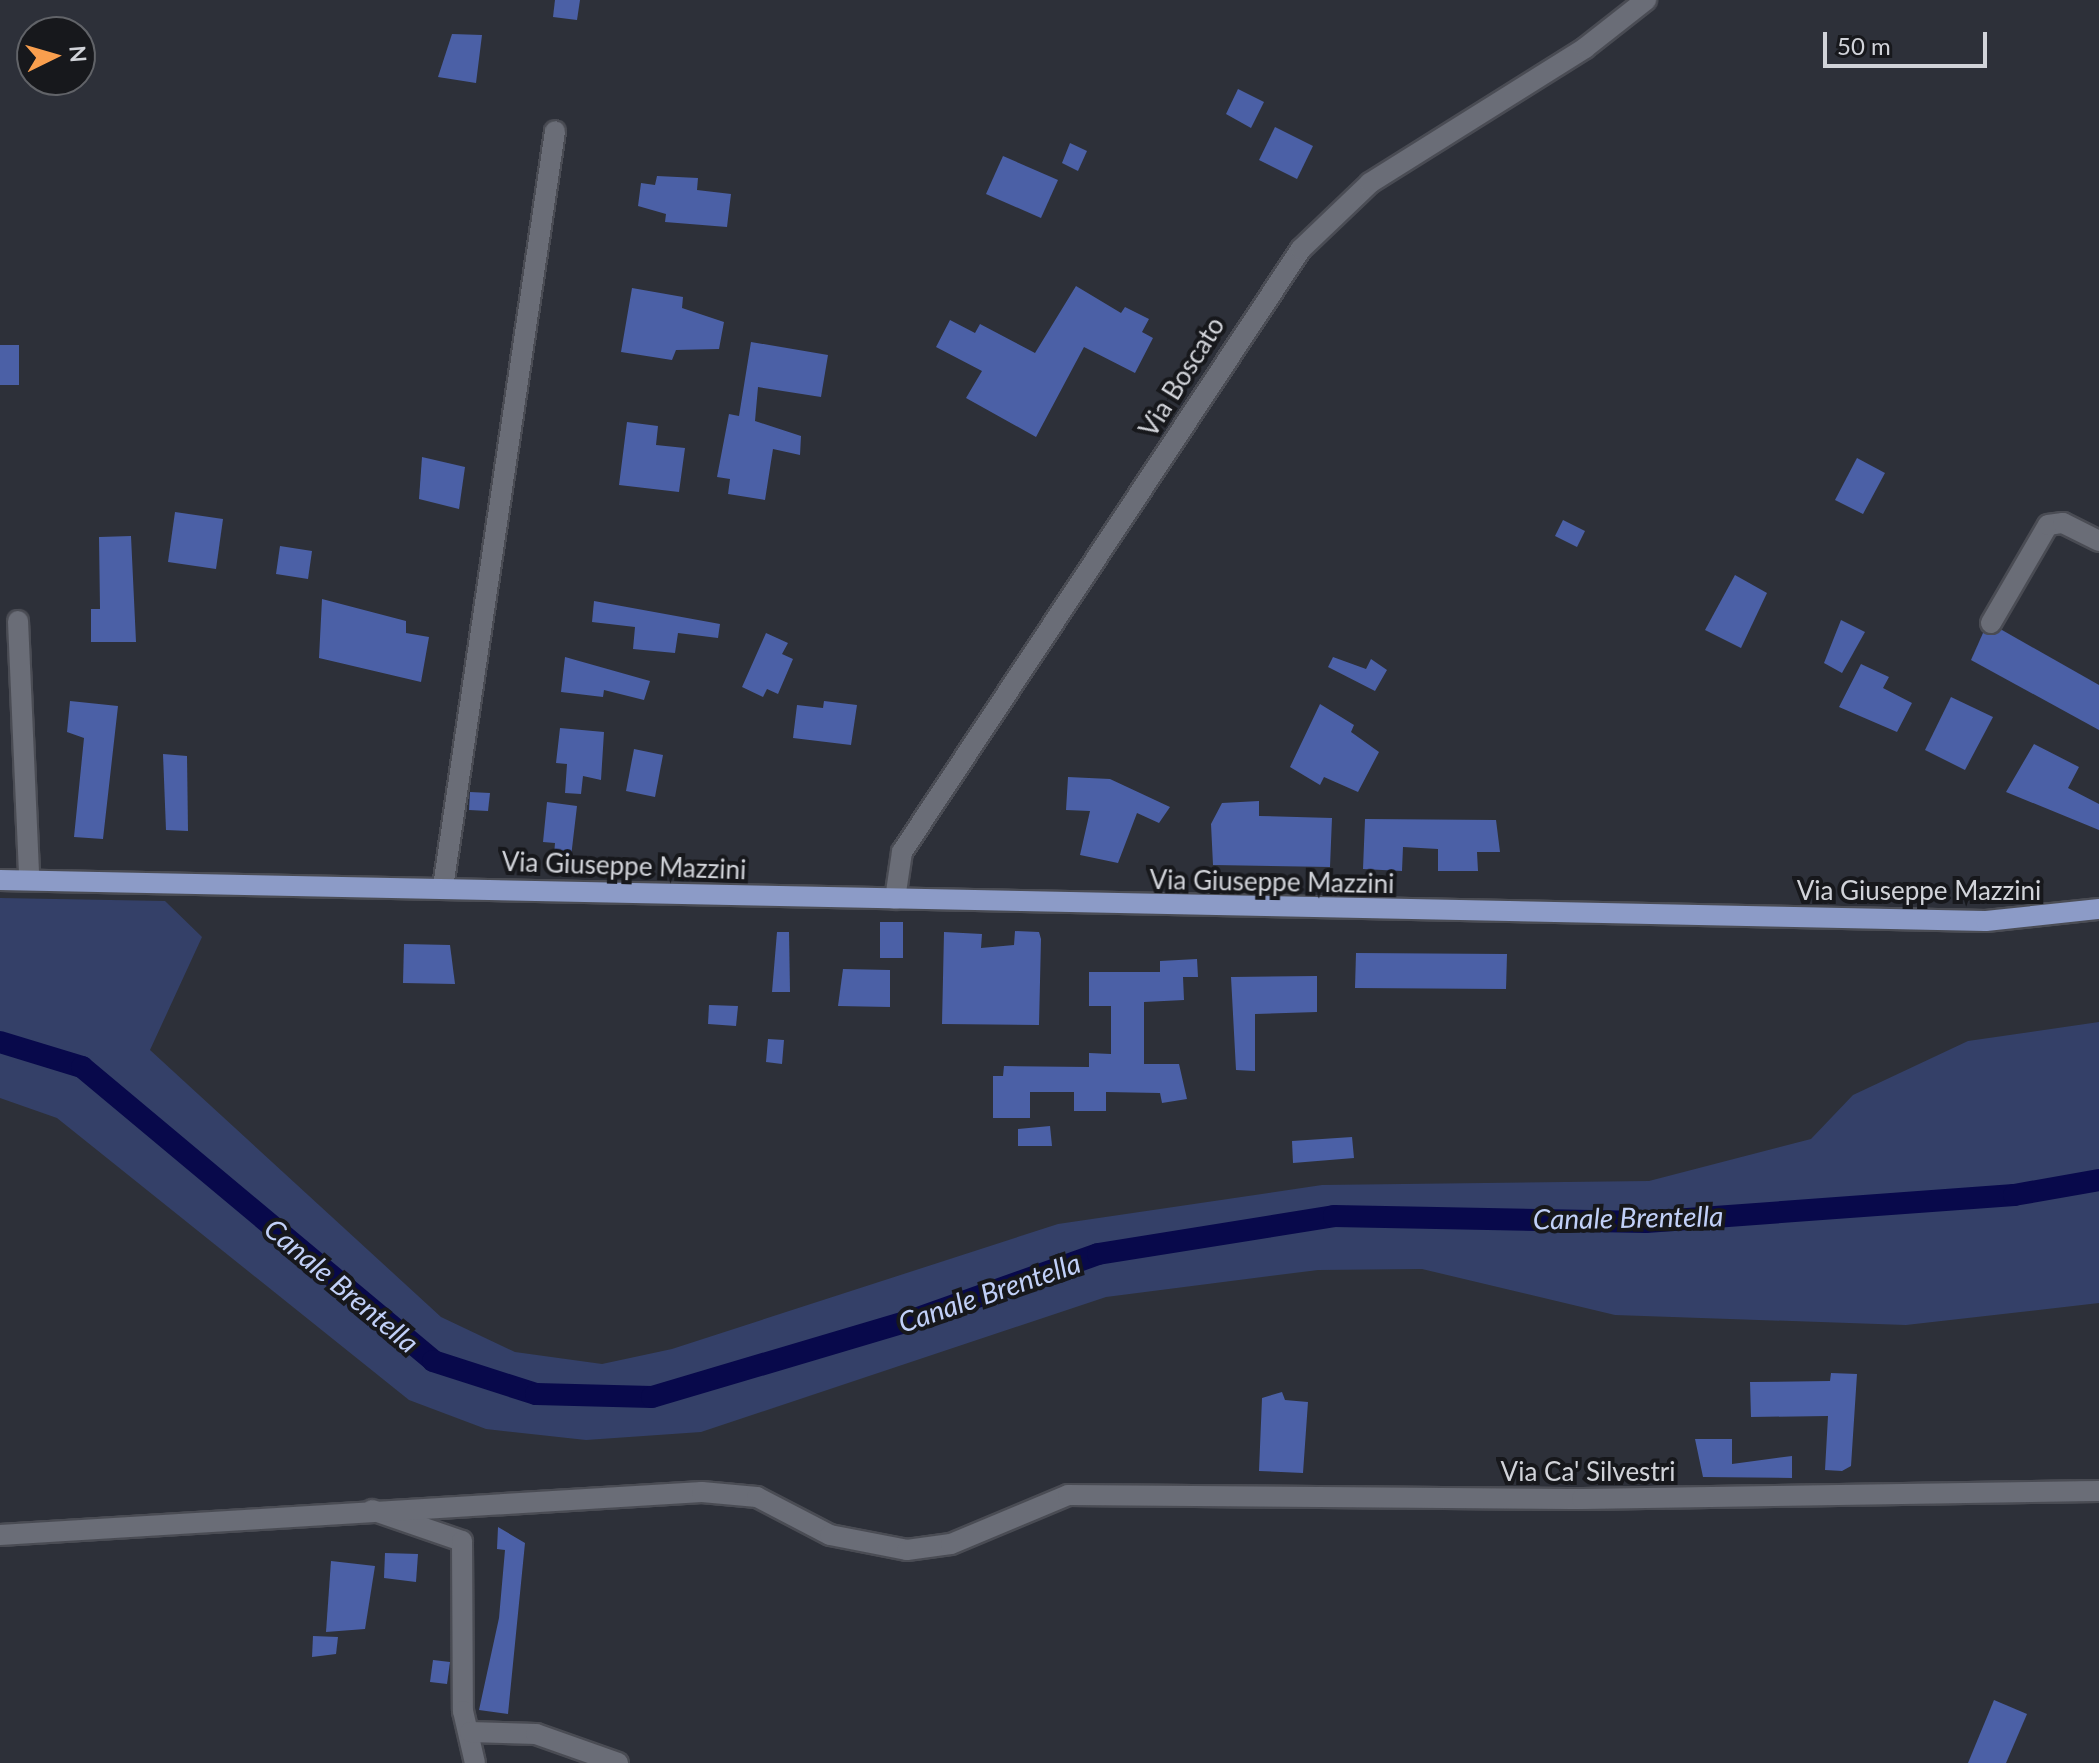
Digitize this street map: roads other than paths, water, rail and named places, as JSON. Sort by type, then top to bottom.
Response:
[{"type":"main road","name":"Via Giuseppe Mazzini","points":[[0,880],[29,878],[1986,921],[2099,909]]},
{"type":"street","name":"Via Boscato","points":[[895,899],[902,852],[1301,249],[1370,183],[1585,48],[1646,0]]},
{"type":"street","points":[[443,887],[555,131]]},
{"type":"street","points":[[1991,623],[2048,525],[2063,523],[2099,541]]},
{"type":"street","points":[[18,621],[29,878]]},
{"type":"street","name":"Via Ca' Silvestri","points":[[369,1508],[729,1494],[757,1497],[866,1547],[907,1550],[951,1544],[1077,1494],[1582,1499],[2099,1491]]},
{"type":"street","points":[[0,1535],[369,1508],[462,1541],[463,1711],[475,1763]]},
{"type":"street","points":[[470,1732],[536,1734],[618,1763]]},
{"type":"waterway","name":"Canale Brentella","points":[[0,1042],[82,1067],[433,1361],[536,1394],[652,1397],[912,1320],[1098,1254],[1334,1216],[1646,1222],[2014,1195],[2099,1180]]}]
